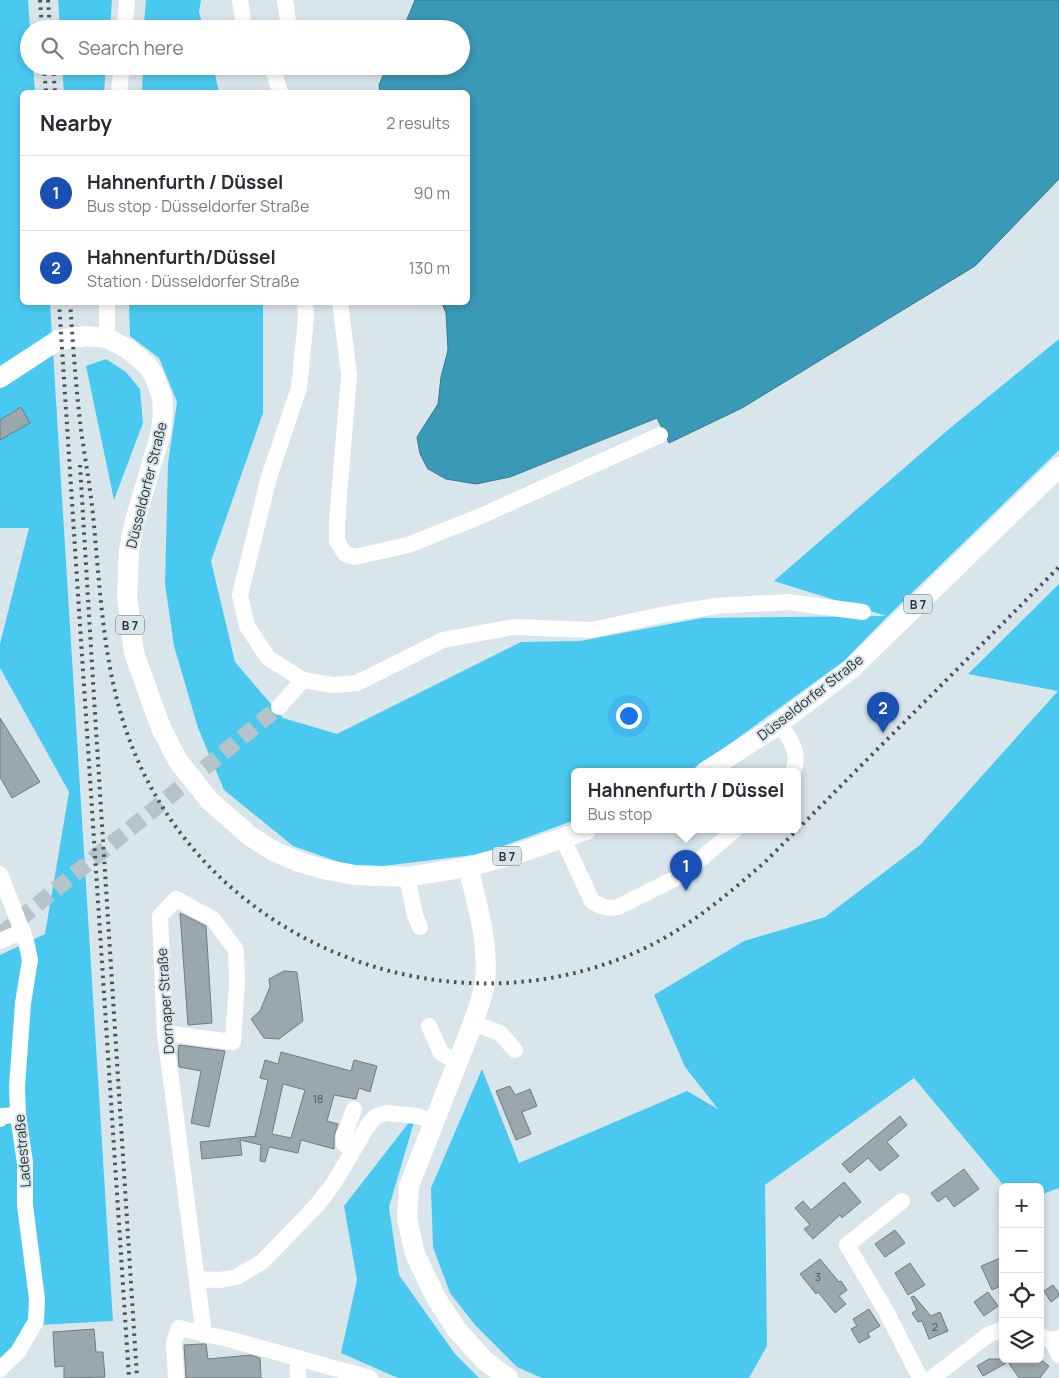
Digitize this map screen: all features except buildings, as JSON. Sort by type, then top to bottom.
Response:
[{"type":"main road","name":"Düsseldorfer Straße","points":[[0,378],[58,340],[86,336],[107,338],[128,349],[147,365],[154,375],[162,396],[161,432],[134,524],[129,551],[127,596],[134,653],[170,748],[178,762],[210,801],[250,836],[275,852],[323,869],[355,875],[407,877],[468,867],[519,853],[578,833]]},
{"type":"main road","name":"Düsseldorfer Straße","points":[[711,768],[780,724],[851,669],[1059,467]]},
{"type":"main road","points":[[468,867],[485,949],[486,969],[482,998],[474,1023],[409,1186],[408,1219],[414,1254],[436,1298],[457,1330],[485,1361],[508,1378]]},
{"type":"street","points":[[126,20],[127,0]]},
{"type":"street","points":[[240,0],[243,20]]},
{"type":"street","points":[[285,0],[288,20]]},
{"type":"street","points":[[119,90],[121,75]]},
{"type":"street","points":[[275,75],[279,90]]},
{"type":"street","points":[[107,305],[107,338]]},
{"type":"street","points":[[305,305],[306,318],[299,388],[269,477],[240,595],[247,626],[268,658],[303,680],[334,685],[357,683],[443,640],[513,627],[592,630],[661,615],[716,606],[788,602],[863,612]]},
{"type":"street","points":[[340,305],[349,375],[337,541],[345,554],[356,557],[408,545],[481,516],[660,435]]},
{"type":"street","points":[[279,707],[290,697],[303,680]]},
{"type":"street","points":[[780,724],[794,750],[797,763],[795,768]]},
{"type":"street","points":[[563,839],[592,901],[598,905],[611,908],[618,907],[674,879],[731,833]]},
{"type":"street","name":"Ladestraße","points":[[0,874],[29,951],[30,966],[23,1003],[17,1080],[18,1115],[25,1163],[26,1205],[37,1299],[36,1321],[18,1352],[2,1364]]},
{"type":"street","points":[[407,877],[415,915],[420,927]]},
{"type":"street","name":"Dornaper Straße","points":[[165,1033],[234,1042],[237,981],[236,950],[213,919],[176,899],[160,916],[165,1033],[204,1335]]},
{"type":"street","points":[[0,941],[22,931]]},
{"type":"street","points":[[474,1023],[500,1033],[515,1050]]},
{"type":"street","points":[[429,1026],[441,1053],[458,1062]]},
{"type":"street","points":[[353,1150],[344,1144],[344,1136],[354,1109]]},
{"type":"street","points":[[197,1280],[220,1280],[236,1277],[262,1262],[317,1205],[334,1183],[353,1150],[376,1117],[387,1113],[417,1116],[435,1122]]},
{"type":"street","points":[[0,1119],[2,1116],[18,1115]]},
{"type":"street","points":[[902,1201],[847,1245],[886,1311],[920,1378]]},
{"type":"street","points":[[176,1378],[174,1342],[179,1328],[370,1378]]},
{"type":"street","points":[[932,1378],[988,1335],[999,1331]]},
{"type":"street","points":[[1050,1338],[1059,1355]]},
{"type":"street","points":[[297,1358],[298,1378]]},
{"type":"shaded area","points":[[0,0],[28,0],[29,20],[20,20],[20,75],[34,75],[35,90],[20,90],[20,305],[50,305],[113,1321],[40,1325],[0,1364],[0,955],[45,934],[69,792],[0,668],[0,644],[29,528],[0,528]]},
{"type":"shaded area","points":[[58,0],[112,0],[111,20],[59,20]]},
{"type":"shaded area","points":[[146,0],[201,0],[199,12],[201,20],[144,20]]},
{"type":"shaded area","points":[[415,0],[1059,0],[1059,179],[975,266],[742,408],[669,443],[657,418],[510,477],[476,484],[446,479],[428,469],[420,454],[417,437],[438,404],[441,377],[448,350],[446,313],[443,305],[470,305],[470,90],[380,90],[379,85],[383,75],[470,75],[470,20],[407,20]]},
{"type":"shaded area","points":[[63,75],[105,75],[104,90],[64,90]]},
{"type":"shaded area","points":[[143,75],[215,75],[219,90],[142,90]]},
{"type":"shaded area","points":[[129,305],[263,305],[263,413],[211,561],[235,662],[283,718],[337,734],[521,642],[580,641],[702,618],[886,616],[774,581],[949,429],[1059,339],[1059,450],[844,661],[702,764],[694,768],[571,768],[571,821],[481,854],[359,869],[293,846],[224,790],[198,728],[174,646],[165,584],[168,463],[177,402],[159,358],[130,336]]},
{"type":"shaded area","points":[[106,359],[126,372],[140,389],[143,423],[114,500],[86,366]]},
{"type":"shaded area","points":[[1059,584],[1059,1188],[1044,1194],[1044,1183],[1002,1183],[914,1078],[765,1185],[767,1346],[749,1378],[542,1378],[517,1367],[475,1325],[450,1293],[433,1247],[431,1188],[482,1069],[519,1163],[687,1091],[718,1109],[685,1067],[654,995],[744,941],[825,917],[920,845],[1058,691],[968,674]]},
{"type":"shaded area","points":[[417,1112],[389,1207],[399,1275],[455,1354],[479,1378],[398,1378],[341,1353],[357,1280],[344,1206]]},
{"type":"tunnel","points":[[0,935],[279,707]]},
{"type":"railway","points":[[40,0],[41,20]]},
{"type":"railway","points":[[48,0],[49,20]]},
{"type":"railway","points":[[45,75],[46,90]]},
{"type":"railway","points":[[54,75],[55,90]]},
{"type":"railway","points":[[59,305],[129,1378]]},
{"type":"railway","points":[[70,305],[79,414],[92,504],[101,606],[110,666],[124,725],[135,754],[172,822],[222,879],[281,924],[347,957],[419,977],[493,983],[568,975],[641,950],[675,932],[721,899],[765,862],[794,833]]},
{"type":"railway","points":[[80,465],[137,1378]]},
{"type":"railway","points":[[801,826],[1059,567]]},
{"type":"place","name":"Hahnenfurth/Düssel","points":[[883,733]]},
{"type":"place","name":"Hahnenfurth / Düssel","points":[[686,891]]}]
